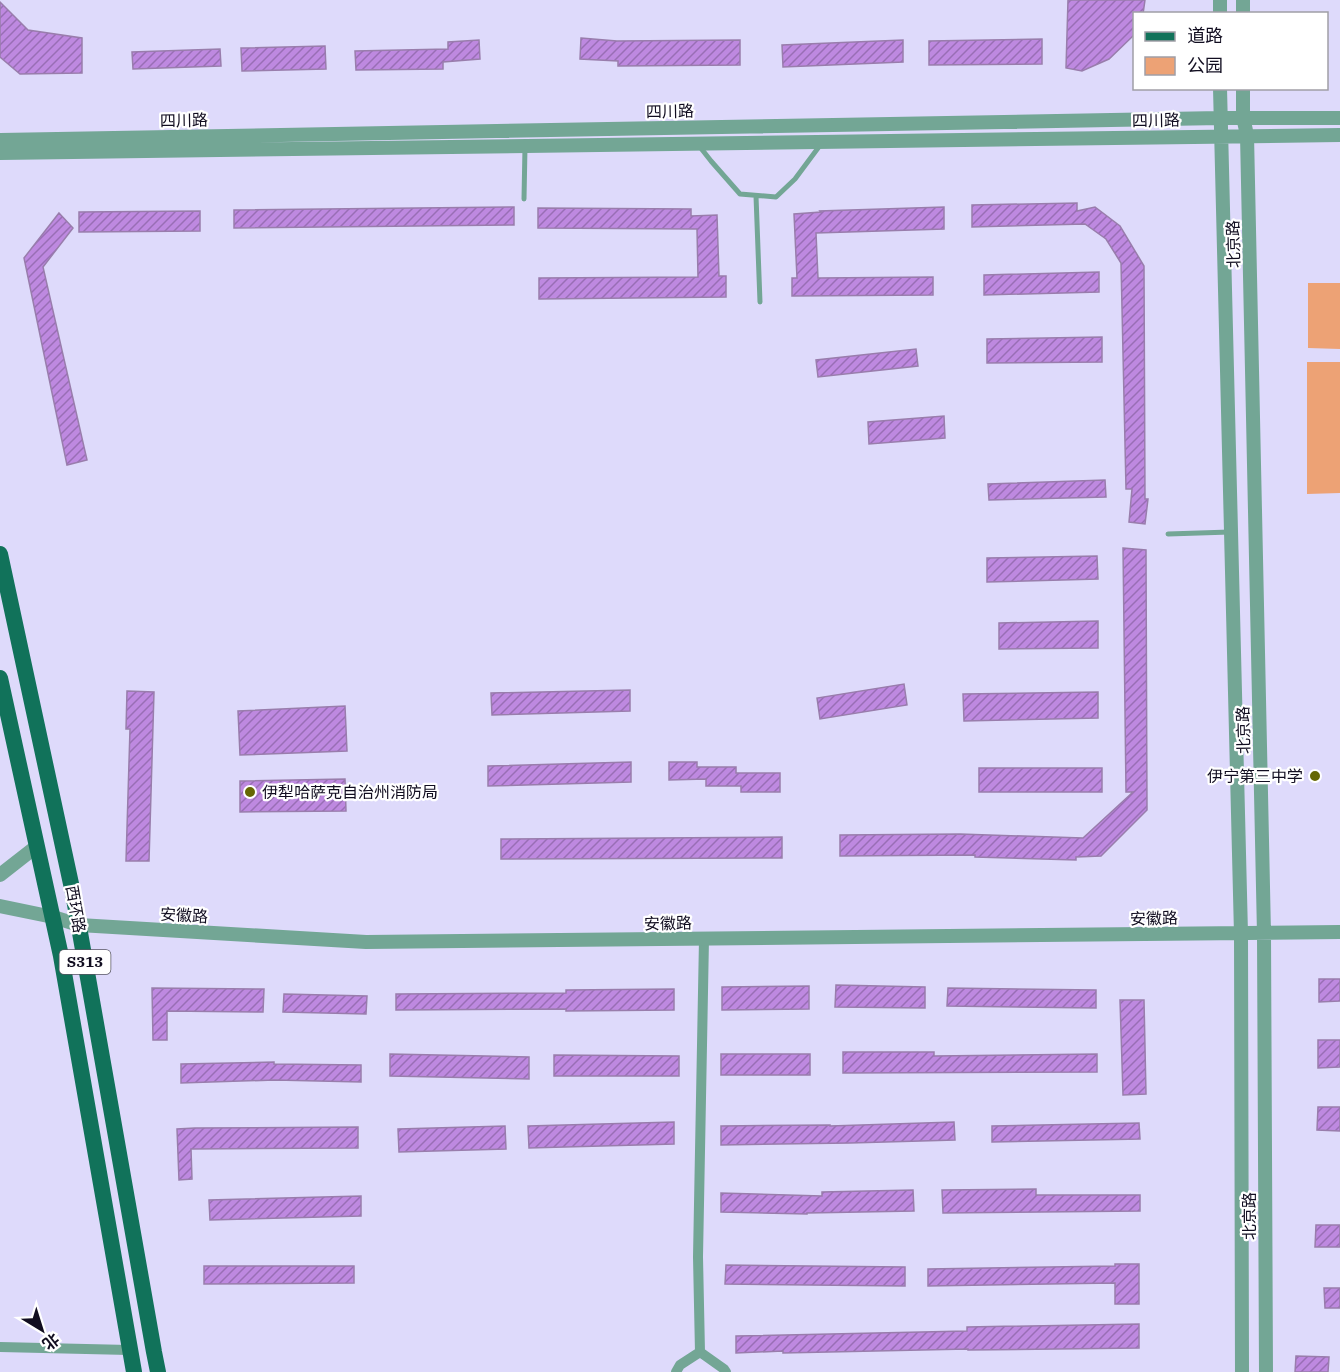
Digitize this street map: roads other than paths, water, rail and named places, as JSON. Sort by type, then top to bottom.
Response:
[{"type":"main road","name":"西环路","points":[[0,554],[74,893],[158,1372]]},
{"type":"main road","name":"西环路","points":[[0,678],[63,967],[134,1372]]},
{"type":"street","name":"北京路","points":[[1220,90],[1241,934],[1242,1372]]},
{"type":"street","name":"北京路","points":[[1243,90],[1243,117],[1247,135],[1264,933],[1266,1372]]},
{"type":"street","name":"四川路","points":[[0,140],[1340,117]]},
{"type":"street","name":"四川路","points":[[0,153],[1340,135]]},
{"type":"street","points":[[0,875],[37,846]]},
{"type":"street","name":"安徽路","points":[[0,906],[79,925],[366,942],[1340,932]]},
{"type":"street","points":[[700,1352],[698,1257],[704,939]]},
{"type":"street","points":[[0,1347],[129,1350]]},
{"type":"street","points":[[676,1372],[680,1365],[700,1352]]},
{"type":"street","points":[[700,1352],[726,1372]]},
{"type":"lane","points":[[698,143],[740,194],[777,197],[795,179],[823,141]]},
{"type":"lane","points":[[524,199],[525,145]]},
{"type":"lane","points":[[756,196],[760,302]]},
{"type":"lane","points":[[1168,534],[1231,532]]},
{"type":"place","name":"伊宁第三中学","points":[[1315,776]]},
{"type":"place","name":"伊犁哈萨克自治州消防局","points":[[250,792]]}]
